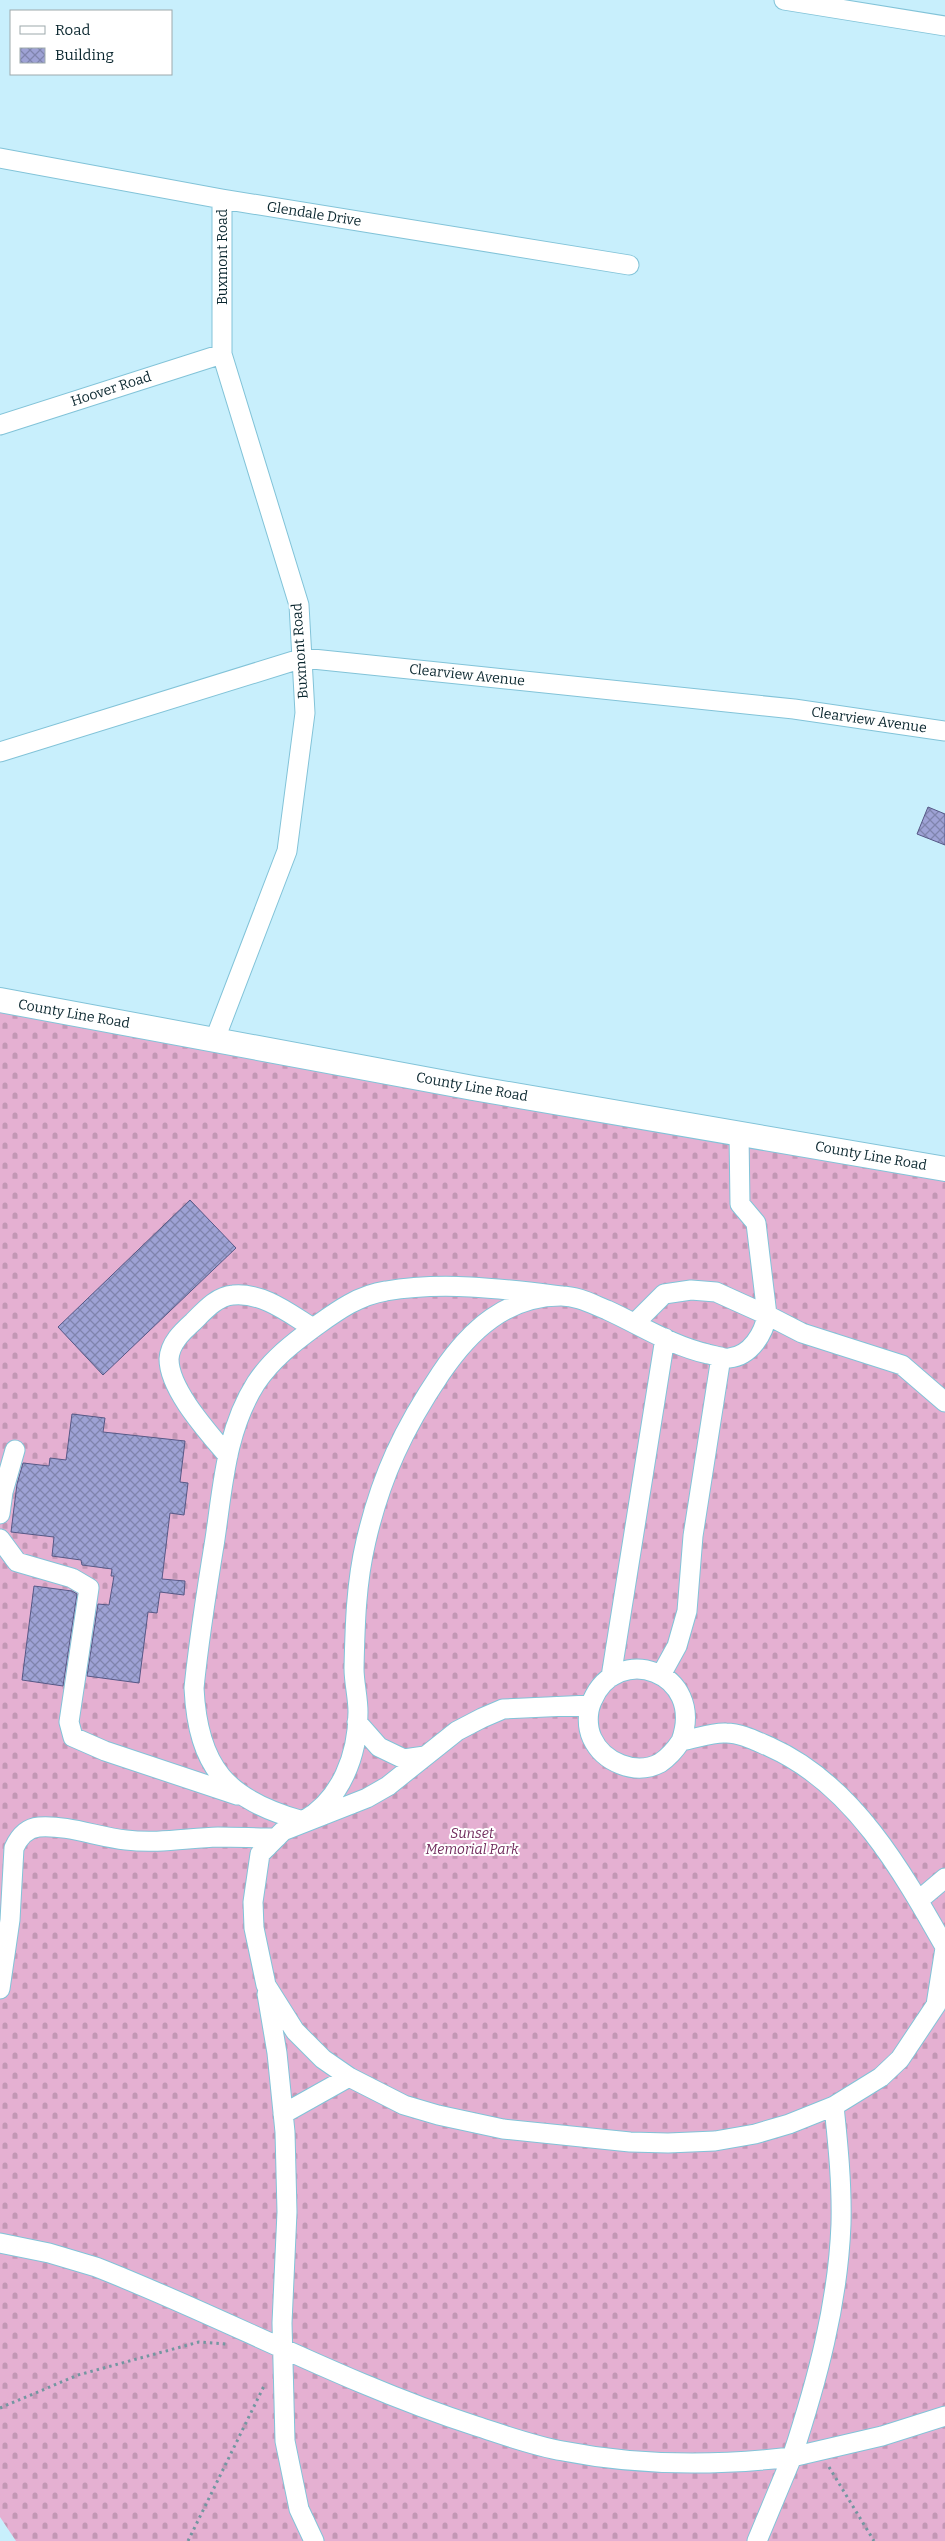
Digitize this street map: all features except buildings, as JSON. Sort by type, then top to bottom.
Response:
[{"type":"main road","name":"County Line Road","points":[[0,1000],[473,1088],[945,1169]]},
{"type":"street","points":[[784,0],[945,26]]},
{"type":"street","name":"Glendale Drive","points":[[0,158],[222,199],[630,265]]},
{"type":"street","name":"Buxmont Road","points":[[215,1039],[287,851],[305,713],[299,605],[222,354],[222,199]]},
{"type":"street","name":"Hoover Road","points":[[0,425],[222,354]]},
{"type":"street","name":"Clearview Avenue","points":[[0,752],[303,658],[794,709],[945,731]]},
{"type":"street","points":[[245,1798],[212,1765],[203,1747],[195,1713],[194,1688],[222,1480],[243,1410],[256,1383],[275,1359],[337,1311],[360,1299],[384,1291],[416,1287],[476,1287],[584,1300],[687,1349],[729,1359],[740,1355],[761,1336],[767,1315],[756,1223],[740,1204],[739,1134]]},
{"type":"street","points":[[635,1323],[664,1294],[691,1290],[716,1292],[802,1333],[902,1365],[945,1402]]},
{"type":"street","points":[[228,1456],[197,1417],[175,1382],[169,1359],[177,1337],[210,1305],[233,1295],[254,1297],[276,1305],[313,1328]]},
{"type":"street","points":[[314,2541],[299,2510],[285,2441],[282,2349],[287,2212],[283,2114],[277,2052],[254,1928],[253,1902],[260,1854],[279,1835],[318,1812],[332,1799],[350,1758],[357,1722],[354,1674],[356,1602],[366,1541],[389,1466],[405,1429],[454,1354],[472,1334],[520,1301],[562,1296]]},
{"type":"street","points":[[611,1677],[665,1338]]},
{"type":"street","points":[[661,1674],[677,1646],[687,1611],[693,1536],[721,1357]]},
{"type":"street","points":[[0,1514],[3,1492],[15,1450]]},
{"type":"street","points":[[0,1539],[17,1562],[72,1578],[89,1588],[79,1669],[69,1722],[73,1737],[105,1751],[245,1798],[267,1810],[303,1821]]},
{"type":"street","points":[[636,1669],[661,1674],[673,1684],[682,1697],[687,1711],[686,1727],[681,1742],[672,1754],[659,1763],[643,1768],[627,1767],[612,1761],[600,1751],[590,1729],[590,1705],[602,1684],[611,1677],[636,1669]]},
{"type":"street","points":[[0,1989],[10,1920],[14,1848],[18,1839],[26,1832],[37,1827],[54,1827],[128,1840],[161,1842],[279,1835],[367,1798],[388,1786],[457,1731],[503,1710],[590,1705]]},
{"type":"street","points":[[357,1722],[379,1747],[404,1759],[425,1756]]},
{"type":"street","points":[[266,1986],[295,2031],[323,2059],[349,2077],[404,2105],[438,2115],[503,2128],[630,2142],[715,2141],[755,2134],[789,2124],[834,2106],[881,2078],[900,2059],[916,2038],[936,2005],[945,1947],[919,1900],[857,1813],[836,1790],[812,1770],[786,1754],[738,1734],[725,1733],[681,1742]]},
{"type":"street","points":[[919,1900],[945,1878]]},
{"type":"street","points":[[283,2114],[349,2077]]},
{"type":"street","points":[[757,2541],[792,2457],[808,2407],[825,2342],[836,2283],[841,2179],[834,2106]]},
{"type":"street","points":[[0,2243],[49,2253],[96,2267],[369,2387],[442,2415],[562,2451],[610,2459],[672,2464],[733,2464],[792,2457],[820,2451],[882,2436],[945,2416]]},
{"type":"path","points":[[0,2408],[78,2375],[199,2342],[227,2344]]},
{"type":"path","points":[[188,2541],[282,2349]]},
{"type":"path","points":[[820,2451],[874,2541]]},
{"type":"green space","name":"Sunset Memorial Park","points":[[0,1000],[945,1165],[945,2541],[16,2541],[0,2517]]}]
